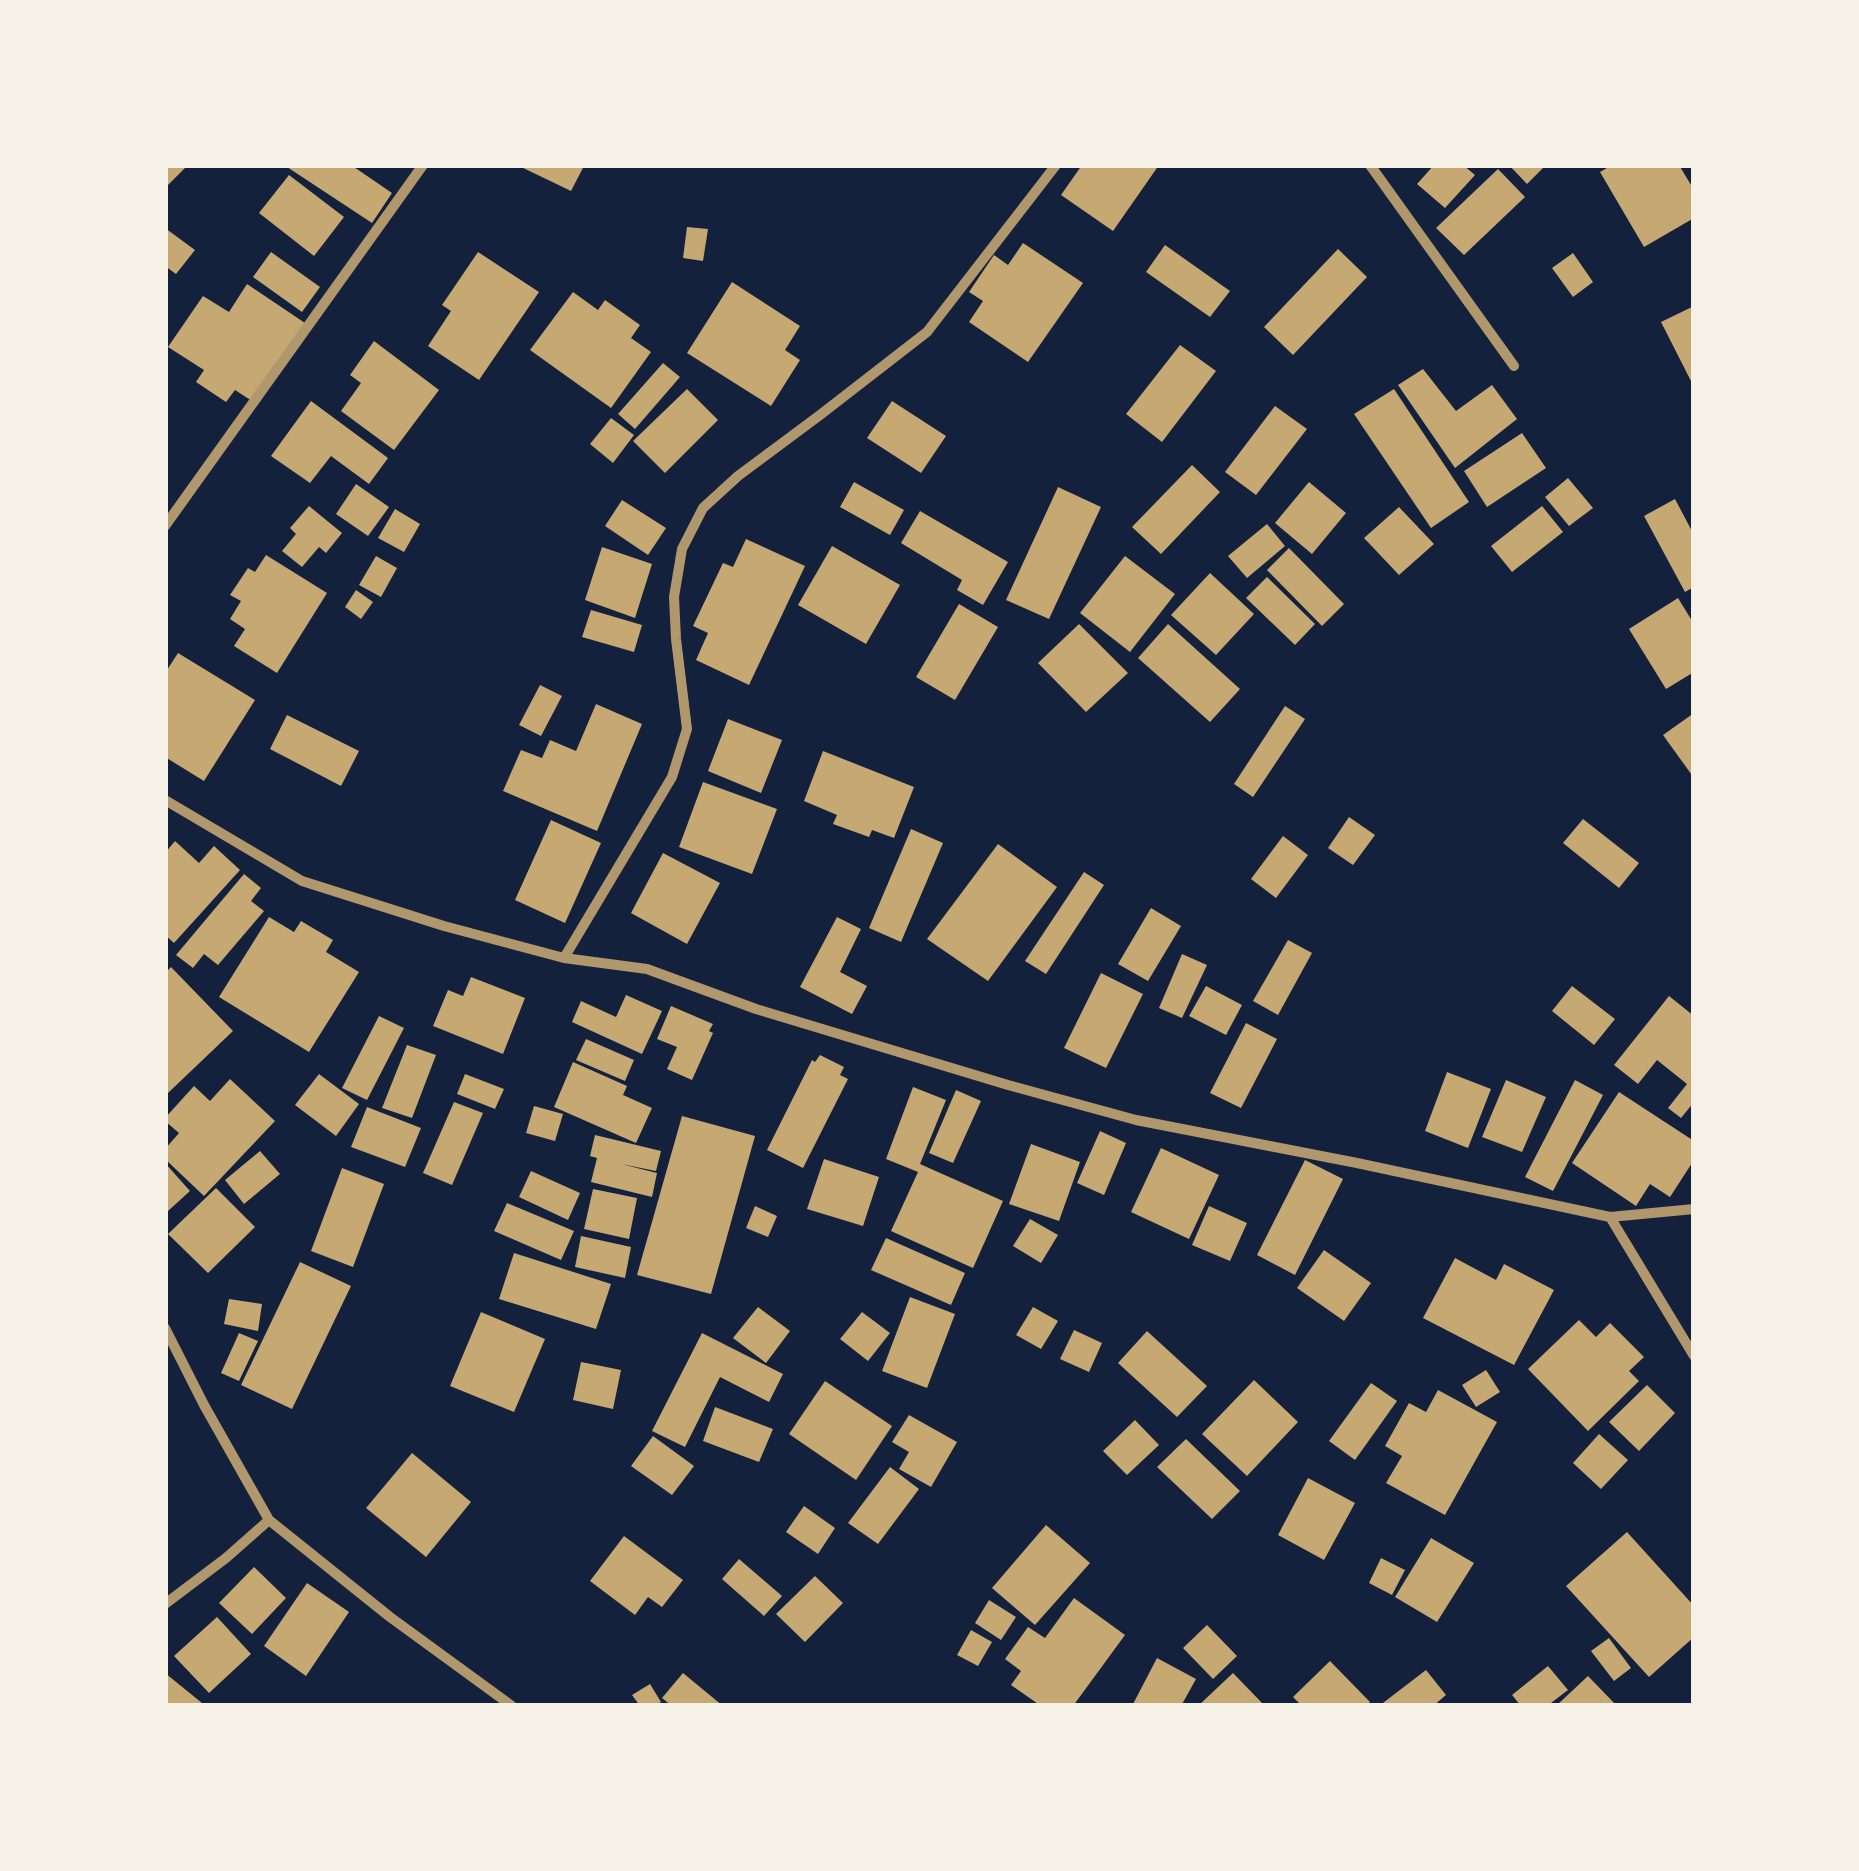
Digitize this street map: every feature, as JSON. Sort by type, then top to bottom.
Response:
[{"type":"street","points":[[165,526],[422,165]]},
{"type":"street","points":[[564,958],[672,777],[688,729],[674,597],[682,549],[702,508],[926,332],[1056,165]]},
{"type":"street","points":[[1370,165],[1514,366]]},
{"type":"street","points":[[165,800],[302,881],[444,926],[564,958],[647,969],[756,1009],[1136,1120],[1610,1217],[1694,1209]]},
{"type":"street","points":[[1610,1217],[1694,1356]]},
{"type":"street","points":[[165,1328],[269,1520],[512,1706]]},
{"type":"street","points":[[165,1604],[269,1520]]},
{"type":"building","points":[[165,165],[188,165],[165,188]]},
{"type":"building","points":[[284,165],[351,165],[392,193],[372,223]]},
{"type":"building","points":[[517,165],[581,165],[584,166],[571,191]]},
{"type":"building","points":[[1082,165],[1159,165],[1113,231],[1061,195]]},
{"type":"building","points":[[1434,165],[1463,165],[1475,175],[1445,208],[1417,184]]},
{"type":"building","points":[[1509,165],[1546,165],[1527,184]]},
{"type":"building","points":[[1612,165],[1679,165],[1694,190],[1694,218],[1644,247],[1600,172]]},
{"type":"building","points":[[1498,169],[1525,197],[1464,255],[1436,228]]},
{"type":"building","points":[[289,175],[344,217],[314,256],[259,213]]},
{"type":"building","points":[[687,227],[708,229],[703,261],[683,258]]},
{"type":"building","points":[[165,228],[195,250],[176,274],[165,266]]},
{"type":"building","points":[[1023,243],[1083,283],[1028,362],[969,322],[983,301],[969,292],[994,255],[1008,265]]},
{"type":"building","points":[[1165,245],[1230,291],[1210,317],[1146,272]]},
{"type":"building","points":[[1338,249],[1367,277],[1293,355],[1264,327]]},
{"type":"building","points":[[271,252],[320,287],[302,312],[253,277]]},
{"type":"building","points":[[478,252],[539,292],[479,380],[428,346],[451,311],[442,305]]},
{"type":"building","points":[[1573,253],[1593,282],[1573,297],[1552,268]]},
{"type":"building","points":[[732,282],[800,326],[785,350],[800,360],[771,406],[687,353]]},
{"type":"building","points":[[247,284],[305,323],[252,401],[235,390],[226,402],[196,382],[204,370],[168,347],[203,296],[229,312]]},
{"type":"building","points":[[573,292],[598,310],[605,300],[640,325],[631,338],[651,352],[611,408],[530,350]]},
{"type":"building","points":[[1694,306],[1694,387],[1661,322]]},
{"type":"building","points":[[374,341],[439,390],[394,450],[341,411],[361,383],[350,375]]},
{"type":"building","points":[[1180,345],[1216,371],[1162,442],[1126,414]]},
{"type":"building","points":[[663,363],[680,377],[635,429],[618,414]]},
{"type":"building","points":[[1423,369],[1456,411],[1492,385],[1517,419],[1455,468],[1398,385]]},
{"type":"building","points":[[687,389],[718,420],[665,473],[633,441]]},
{"type":"building","points":[[1394,389],[1469,502],[1431,528],[1354,414]]},
{"type":"building","points":[[311,401],[388,458],[369,484],[331,456],[310,483],[271,456]]},
{"type":"building","points":[[892,401],[946,436],[921,473],[867,438]]},
{"type":"building","points":[[1275,406],[1307,429],[1256,495],[1225,472]]},
{"type":"building","points":[[611,418],[634,435],[613,463],[590,444]]},
{"type":"building","points":[[1522,433],[1546,468],[1487,507],[1464,471]]},
{"type":"building","points":[[1192,465],[1220,492],[1161,554],[1132,527]]},
{"type":"building","points":[[1568,478],[1593,508],[1569,526],[1545,497]]},
{"type":"building","points":[[854,482],[904,510],[890,535],[840,507]]},
{"type":"building","points":[[1309,482],[1346,513],[1312,554],[1275,523]]},
{"type":"building","points":[[356,484],[389,507],[368,536],[336,514]]},
{"type":"building","points":[[1058,487],[1101,507],[1049,619],[1006,600]]},
{"type":"building","points":[[1675,499],[1694,535],[1694,587],[1685,592],[1644,516]]},
{"type":"building","points":[[622,500],[666,528],[648,555],[605,526]]},
{"type":"building","points":[[309,506],[342,533],[326,553],[319,547],[302,567],[282,551],[296,534],[290,528]]},
{"type":"building","points":[[1542,506],[1563,532],[1512,572],[1491,546]]},
{"type":"building","points":[[1399,507],[1434,544],[1399,575],[1364,538]]},
{"type":"building","points":[[395,509],[420,524],[404,552],[378,538]]},
{"type":"building","points":[[920,511],[1008,562],[983,605],[957,590],[962,580],[901,543]]},
{"type":"building","points":[[1267,524],[1285,546],[1247,578],[1228,556]]},
{"type":"building","points":[[746,539],[805,566],[749,685],[696,660],[708,633],[693,626],[723,563],[733,567]]},
{"type":"building","points":[[832,546],[900,585],[866,644],[798,605]]},
{"type":"building","points":[[602,547],[652,564],[635,618],[585,600]]},
{"type":"building","points":[[1289,548],[1344,604],[1322,626],[1267,570]]},
{"type":"building","points":[[266,555],[327,593],[277,673],[234,646],[245,629],[230,619],[241,601],[230,595],[248,568],[255,572]]},
{"type":"building","points":[[376,556],[397,568],[381,597],[359,585]]},
{"type":"building","points":[[1125,556],[1175,594],[1130,652],[1080,613]]},
{"type":"building","points":[[1210,573],[1254,614],[1216,655],[1171,615]]},
{"type":"building","points":[[1267,577],[1315,624],[1295,645],[1246,598]]},
{"type":"building","points":[[356,590],[373,602],[361,619],[345,607]]},
{"type":"building","points":[[1678,598],[1694,624],[1694,672],[1666,689],[1629,629]]},
{"type":"building","points":[[959,604],[998,627],[955,700],[916,677]]},
{"type":"building","points":[[591,610],[642,625],[634,652],[582,637]]},
{"type":"building","points":[[1079,624],[1128,673],[1086,712],[1038,663]]},
{"type":"building","points":[[1168,624],[1240,689],[1210,722],[1138,658]]},
{"type":"building","points":[[178,653],[255,700],[204,781],[165,757],[165,673]]},
{"type":"building","points":[[540,685],[562,696],[541,736],[519,725]]},
{"type":"building","points":[[596,704],[642,724],[597,831],[503,791],[521,750],[542,758],[550,740],[576,751]]},
{"type":"building","points":[[1285,706],[1305,719],[1253,797],[1234,784]]},
{"type":"building","points":[[1694,713],[1694,778],[1663,735]]},
{"type":"building","points":[[287,715],[359,751],[341,786],[270,749]]},
{"type":"building","points":[[728,719],[782,740],[761,793],[708,771]]},
{"type":"building","points":[[823,751],[914,787],[894,838],[872,830],[869,837],[833,824],[837,815],[804,801]]},
{"type":"building","points":[[703,782],[777,809],[752,874],[679,847]]},
{"type":"building","points":[[1349,817],[1375,835],[1353,865],[1328,848]]},
{"type":"building","points":[[1583,819],[1639,863],[1619,888],[1563,843]]},
{"type":"building","points":[[551,820],[601,843],[565,923],[515,900]]},
{"type":"building","points":[[911,829],[943,843],[901,942],[869,928]]},
{"type":"building","points":[[1283,836],[1308,855],[1276,898],[1251,879]]},
{"type":"building","points":[[175,841],[199,863],[214,846],[240,870],[174,943],[165,935],[165,853]]},
{"type":"building","points":[[998,844],[1057,887],[988,981],[927,939]]},
{"type":"building","points":[[663,853],[720,883],[687,944],[631,913]]},
{"type":"building","points":[[1084,872],[1104,885],[1046,974],[1025,961]]},
{"type":"building","points":[[244,874],[261,888],[251,901],[264,911],[218,965],[204,954],[193,968],[176,955]]},
{"type":"building","points":[[1151,908],[1181,926],[1148,981],[1118,964]]},
{"type":"building","points":[[269,917],[294,932],[301,921],[333,940],[326,952],[359,972],[309,1052],[219,997]]},
{"type":"building","points":[[837,917],[861,929],[840,972],[867,986],[852,1014],[800,987]]},
{"type":"building","points":[[1288,940],[1312,953],[1278,1015],[1253,1001]]},
{"type":"building","points":[[1182,954],[1207,965],[1182,1018],[1159,1008]]},
{"type":"building","points":[[171,967],[233,1031],[168,1093],[165,973]]},
{"type":"building","points":[[1101,973],[1143,994],[1106,1068],[1064,1048]]},
{"type":"building","points":[[471,977],[525,998],[503,1054],[433,1026],[448,990],[463,996]]},
{"type":"building","points":[[1206,986],[1242,1005],[1226,1035],[1189,1016]]},
{"type":"building","points":[[1572,986],[1615,1019],[1594,1045],[1552,1011]]},
{"type":"building","points":[[626,995],[662,1011],[642,1054],[572,1022],[581,1001],[616,1017]]},
{"type":"building","points":[[1669,996],[1694,1016],[1694,1102],[1681,1118],[1668,1108],[1687,1084],[1657,1060],[1638,1084],[1614,1065]]},
{"type":"building","points":[[671,1006],[713,1024],[709,1031],[713,1033],[692,1080],[667,1069],[677,1047],[657,1039]]},
{"type":"building","points":[[379,1016],[404,1028],[367,1100],[342,1088]]},
{"type":"building","points":[[1246,1023],[1277,1039],[1241,1108],[1210,1093]]},
{"type":"building","points":[[586,1039],[634,1060],[625,1081],[576,1060]]},
{"type":"building","points":[[407,1045],[436,1055],[412,1118],[382,1108]]},
{"type":"building","points":[[820,1055],[844,1067],[840,1075],[848,1079],[803,1168],[767,1150],[812,1060],[815,1062]]},
{"type":"building","points":[[573,1062],[627,1086],[623,1095],[652,1108],[636,1143],[554,1107]]},
{"type":"building","points":[[1447,1072],[1491,1089],[1468,1148],[1425,1131]]},
{"type":"building","points":[[319,1074],[359,1104],[336,1136],[295,1105]]},
{"type":"building","points":[[465,1074],[504,1089],[495,1109],[457,1094]]},
{"type":"building","points":[[230,1079],[275,1121],[204,1196],[165,1159],[165,1149],[179,1133],[165,1118],[194,1086],[210,1101]]},
{"type":"building","points":[[1506,1080],[1546,1097],[1522,1152],[1482,1137]]},
{"type":"building","points":[[1575,1080],[1603,1095],[1553,1191],[1525,1177]]},
{"type":"building","points":[[913,1087],[946,1100],[920,1164],[1003,1201],[973,1268],[891,1231],[918,1172],[886,1159]]},
{"type":"building","points":[[956,1090],[981,1101],[953,1163],[929,1153]]},
{"type":"building","points":[[1619,1092],[1694,1141],[1694,1160],[1670,1197],[1650,1184],[1636,1206],[1572,1163]]},
{"type":"building","points":[[454,1102],[483,1113],[452,1185],[423,1173]]},
{"type":"building","points":[[534,1106],[563,1114],[555,1141],[526,1133]]},
{"type":"building","points":[[367,1107],[421,1128],[405,1167],[351,1147]]},
{"type":"building","points":[[682,1116],[755,1136],[711,1294],[637,1275]]},
{"type":"building","points":[[1100,1131],[1126,1143],[1104,1195],[1077,1183]]},
{"type":"building","points":[[595,1135],[661,1151],[656,1171],[621,1164],[657,1173],[652,1197],[591,1182],[597,1158],[590,1156]]},
{"type":"building","points":[[1031,1144],[1080,1162],[1059,1221],[1009,1204]]},
{"type":"building","points":[[1161,1148],[1219,1175],[1189,1239],[1131,1212]]},
{"type":"building","points":[[260,1151],[280,1174],[244,1204],[225,1180]]},
{"type":"building","points":[[824,1159],[879,1177],[863,1226],[807,1209]]},
{"type":"building","points":[[1305,1160],[1343,1179],[1295,1275],[1257,1255]]},
{"type":"building","points":[[165,1163],[190,1191],[168,1211],[165,1208]]},
{"type":"building","points":[[342,1168],[384,1184],[353,1267],[311,1251]]},
{"type":"building","points":[[531,1171],[580,1193],[568,1220],[519,1197]]},
{"type":"building","points":[[216,1188],[255,1227],[208,1273],[168,1234]]},
{"type":"building","points":[[593,1189],[637,1198],[629,1239],[584,1229]]},
{"type":"building","points":[[507,1203],[574,1231],[561,1260],[494,1231]]},
{"type":"building","points":[[755,1206],[777,1216],[768,1237],[746,1228]]},
{"type":"building","points":[[1209,1206],[1247,1223],[1230,1261],[1192,1245]]},
{"type":"building","points":[[1030,1219],[1058,1235],[1041,1263],[1013,1246]]},
{"type":"building","points":[[581,1236],[631,1247],[625,1278],[575,1267]]},
{"type":"building","points":[[886,1238],[965,1273],[951,1305],[871,1270]]},
{"type":"building","points":[[1324,1250],[1371,1283],[1344,1321],[1297,1288]]},
{"type":"building","points":[[514,1253],[611,1284],[596,1329],[499,1299]]},
{"type":"building","points":[[1455,1258],[1496,1280],[1504,1264],[1554,1290],[1514,1365],[1423,1318]]},
{"type":"building","points":[[300,1262],[351,1286],[292,1409],[241,1385]]},
{"type":"building","points":[[910,1297],[955,1314],[927,1388],[882,1371]]},
{"type":"building","points":[[229,1299],[262,1304],[258,1331],[224,1324]]},
{"type":"building","points":[[758,1307],[790,1331],[766,1363],[733,1338]]},
{"type":"building","points":[[1033,1307],[1058,1321],[1041,1349],[1016,1335]]},
{"type":"building","points":[[481,1312],[545,1339],[514,1412],[450,1386]]},
{"type":"building","points":[[862,1312],[890,1333],[868,1361],[840,1339]]},
{"type":"building","points":[[1579,1320],[1596,1337],[1610,1323],[1644,1357],[1629,1371],[1639,1381],[1588,1431],[1528,1369]]},
{"type":"building","points":[[1074,1330],[1102,1343],[1089,1372],[1060,1359]]},
{"type":"building","points":[[1147,1331],[1207,1386],[1177,1417],[1118,1363]]},
{"type":"building","points":[[239,1333],[258,1341],[239,1381],[221,1373]]},
{"type":"building","points":[[702,1333],[783,1374],[769,1402],[720,1377],[685,1447],[652,1431]]},
{"type":"building","points":[[581,1362],[621,1370],[613,1409],[573,1400]]},
{"type":"building","points":[[1486,1370],[1500,1392],[1476,1407],[1462,1385]]},
{"type":"building","points":[[1254,1380],[1298,1422],[1247,1476],[1202,1434]]},
{"type":"building","points":[[825,1381],[892,1426],[856,1480],[789,1434]]},
{"type":"building","points":[[1371,1383],[1397,1401],[1355,1460],[1329,1441]]},
{"type":"building","points":[[1647,1385],[1675,1413],[1639,1451],[1609,1422]]},
{"type":"building","points":[[1438,1390],[1497,1422],[1445,1515],[1386,1483],[1402,1456],[1385,1446],[1409,1403],[1426,1412]]},
{"type":"building","points":[[715,1407],[773,1429],[759,1462],[703,1441]]},
{"type":"building","points":[[909,1415],[957,1442],[931,1487],[899,1469],[909,1452],[892,1442]]},
{"type":"building","points":[[1135,1420],[1159,1445],[1127,1475],[1103,1451]]},
{"type":"building","points":[[1599,1434],[1628,1460],[1601,1489],[1573,1463]]},
{"type":"building","points":[[653,1436],[694,1466],[672,1495],[631,1466]]},
{"type":"building","points":[[1186,1439],[1240,1491],[1212,1519],[1157,1467]]},
{"type":"building","points":[[412,1453],[471,1502],[426,1557],[366,1508]]},
{"type":"building","points":[[890,1467],[919,1489],[878,1544],[848,1523]]},
{"type":"building","points":[[1308,1478],[1355,1503],[1324,1560],[1278,1535]]},
{"type":"building","points":[[804,1506],[835,1528],[818,1554],[786,1532]]},
{"type":"building","points":[[1046,1525],[1090,1563],[1035,1625],[992,1588]]},
{"type":"building","points":[[1627,1532],[1694,1606],[1694,1637],[1649,1677],[1566,1586]]},
{"type":"building","points":[[624,1536],[683,1580],[662,1607],[648,1597],[635,1615],[590,1581]]},
{"type":"building","points":[[1431,1538],[1474,1563],[1437,1622],[1395,1597]]},
{"type":"building","points":[[1381,1558],[1405,1570],[1392,1595],[1369,1583]]},
{"type":"building","points":[[739,1559],[782,1596],[764,1616],[722,1579]]},
{"type":"building","points":[[254,1567],[286,1598],[252,1634],[219,1603]]},
{"type":"building","points":[[815,1576],[843,1603],[805,1642],[776,1614]]},
{"type":"building","points":[[307,1583],[349,1612],[306,1676],[264,1646]]},
{"type":"building","points":[[1074,1598],[1125,1635],[1073,1706],[1041,1706],[1011,1685],[1021,1671],[1005,1659],[1028,1627],[1045,1638]]},
{"type":"building","points":[[989,1600],[1016,1617],[1001,1640],[975,1623]]},
{"type":"building","points":[[217,1617],[251,1654],[209,1693],[174,1656]]},
{"type":"building","points":[[1207,1625],[1237,1656],[1213,1679],[1183,1648]]},
{"type":"building","points":[[971,1630],[992,1642],[978,1666],[957,1655]]},
{"type":"building","points":[[1609,1638],[1631,1668],[1614,1681],[1591,1651]]},
{"type":"building","points":[[1157,1658],[1196,1679],[1181,1706],[1132,1706]]},
{"type":"building","points":[[1330,1661],[1370,1702],[1366,1706],[1302,1706],[1293,1697]]},
{"type":"building","points":[[1548,1666],[1568,1690],[1547,1706],[1521,1706],[1512,1695]]},
{"type":"building","points":[[1426,1670],[1446,1695],[1433,1706],[1379,1706]]},
{"type":"building","points":[[165,1673],[202,1703],[165,1706]]},
{"type":"building","points":[[683,1673],[723,1706],[672,1706],[662,1698]]},
{"type":"building","points":[[1233,1673],[1265,1706],[1198,1706]]},
{"type":"building","points":[[1588,1676],[1617,1706],[1556,1706]]},
{"type":"building","points":[[650,1684],[661,1702],[640,1706],[632,1695]]}]
